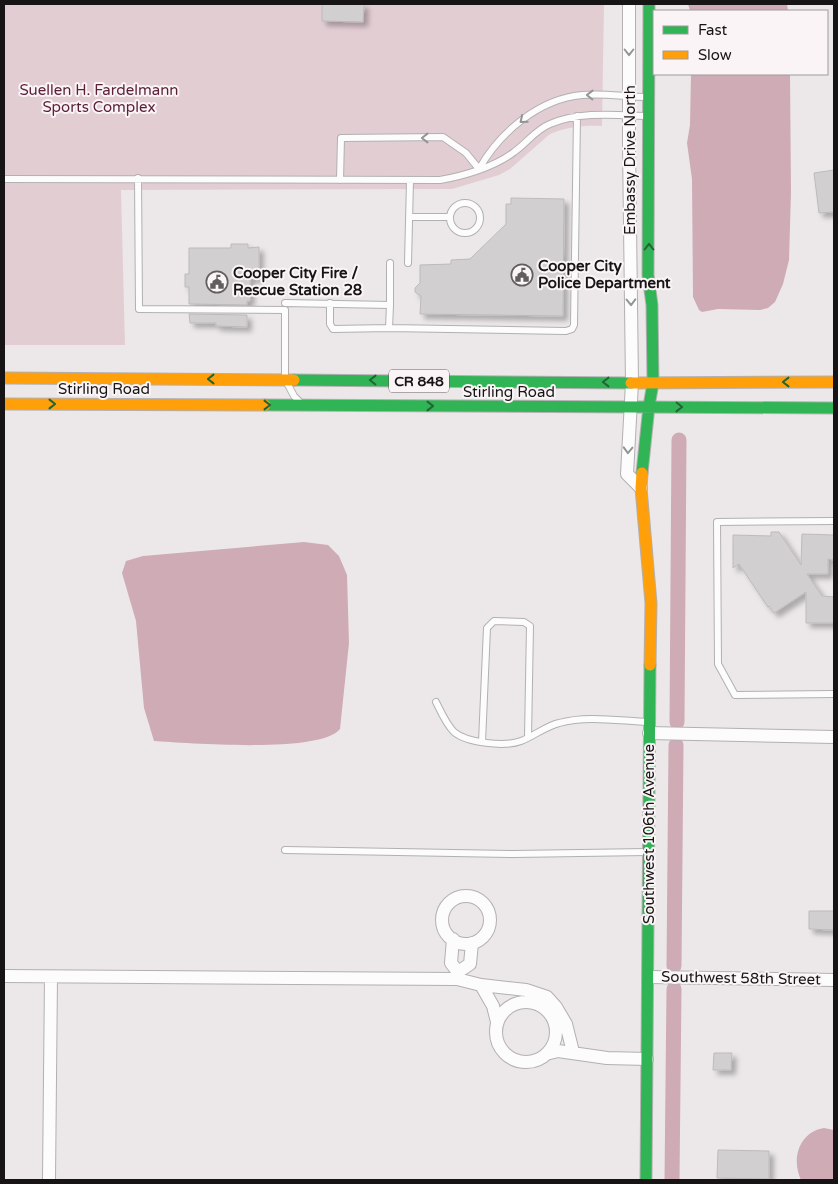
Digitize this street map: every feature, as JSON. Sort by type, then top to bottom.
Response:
[{"type":"main road","name":"Embassy Drive North","points":[[649,4],[648,275],[652,305],[653,383]]},
{"type":"main road","name":"Stirling Road","points":[[4,378],[632,383],[834,382]]},
{"type":"main road","name":"Southwest 106th Avenue","points":[[646,1180],[651,603],[641,488],[653,383]]},
{"type":"main road","name":"Stirling Road","points":[[4,404],[834,408]]},
{"type":"street","name":"Embassy Drive North","points":[[629,4],[631,407]]},
{"type":"street","points":[[631,407],[627,474],[641,488]]},
{"type":"street","points":[[649,728],[834,737]]},
{"type":"street","points":[[465,895],[473,896],[486,905],[490,920],[489,928],[485,934],[472,943],[464,944],[453,939],[445,931],[442,923],[442,915],[450,901],[465,895]]},
{"type":"street","points":[[453,939],[451,963],[457,975]]},
{"type":"street","points":[[457,975],[470,964],[472,943]]},
{"type":"street","points":[[4,976],[51,978],[457,975],[501,997],[509,1006]]},
{"type":"street","name":"Southwest 58th Street","points":[[648,977],[834,980]]},
{"type":"street","points":[[49,1180],[51,978]]},
{"type":"street","points":[[481,986],[493,1006],[497,1022],[497,1042],[509,1057],[518,1061],[528,1062],[558,1051],[607,1058],[647,1059]]},
{"type":"street","points":[[481,986],[526,990],[546,997],[556,1007],[566,1024],[573,1052]]},
{"type":"street","points":[[497,1022],[509,1006],[528,1002],[538,1004],[552,1018],[555,1027],[555,1037],[552,1046],[546,1054]]},
{"type":"street","points":[[555,1037],[573,1052]]},
{"type":"lane","points":[[479,169],[487,156],[506,134],[525,117],[538,109],[566,98],[583,95],[649,97]]},
{"type":"lane","points":[[330,303],[330,324],[333,329],[566,331],[572,329],[574,325],[577,116]]},
{"type":"lane","points":[[4,179],[440,180],[458,177],[504,159],[514,153],[532,135],[549,124],[577,116],[649,116]]},
{"type":"lane","points":[[340,180],[341,138],[443,137],[466,153],[479,169]]},
{"type":"lane","points":[[138,178],[139,309],[285,310],[285,379],[294,396],[303,406]]},
{"type":"lane","points":[[408,263],[410,181]]},
{"type":"lane","points":[[467,203],[476,207],[479,211],[480,220],[475,229],[466,233],[456,230],[450,217],[457,205],[467,203]]},
{"type":"lane","points":[[409,217],[450,217]]},
{"type":"lane","points":[[389,328],[390,263]]},
{"type":"lane","points":[[285,303],[390,305]]},
{"type":"lane","points":[[834,521],[717,522],[718,664],[735,695],[834,694]]},
{"type":"lane","points":[[482,742],[487,628],[494,621],[524,622],[530,626],[528,737]]},
{"type":"lane","points":[[436,702],[454,733],[482,742],[510,744],[559,723],[577,720],[649,728]]},
{"type":"lane","points":[[285,850],[514,854],[649,852]]},
{"type":"green space","name":"Suellen H. Fardelmann Sports Complex","points":[[4,4],[604,4],[602,126],[576,127],[550,134],[510,169],[499,175],[452,189],[121,190],[125,345],[4,345]]},
{"type":"shaded area","points":[[688,4],[787,4],[788,10],[690,10]]},
{"type":"shaded area","points":[[691,75],[790,75],[791,192],[789,260],[783,284],[775,302],[768,308],[760,310],[718,309],[702,312],[699,310],[693,297],[692,179],[687,143],[690,125]]},
{"type":"shaded area","points":[[304,542],[328,545],[339,556],[347,575],[349,643],[340,729],[328,737],[307,742],[281,744],[223,745],[154,741],[144,708],[136,621],[122,573],[126,561],[143,556]]},
{"type":"shaded area","points":[[824,1128],[834,1130],[834,1180],[801,1180],[797,1164],[799,1148],[808,1135]]},
{"type":"building","points":[[322,4],[364,4],[363,22],[322,21]]},
{"type":"building","points":[[834,170],[834,212],[819,213],[814,173]]},
{"type":"building","points":[[511,198],[564,199],[563,316],[420,314],[421,296],[415,292],[415,288],[420,283],[420,265],[451,264],[451,260],[470,259],[506,224],[506,204],[511,204]]},
{"type":"building","name":"Cooper City Fire / Rescue Station 28","points":[[231,244],[248,244],[248,248],[259,247],[259,278],[250,278],[250,301],[247,301],[247,305],[189,304],[189,287],[185,287],[185,274],[189,274],[189,248],[231,248]]},
{"type":"building","points":[[189,314],[247,315],[247,327],[216,326],[216,323],[190,323]]},
{"type":"building","points":[[771,532],[779,532],[801,565],[802,534],[834,535],[834,560],[828,559],[828,574],[807,574],[822,596],[834,597],[834,623],[806,623],[806,592],[774,613],[739,564],[733,568],[733,535],[771,536]]},
{"type":"building","points":[[809,911],[834,911],[834,930],[809,929]]},
{"type":"building","points":[[714,1053],[732,1053],[731,1070],[713,1070]]},
{"type":"building","points":[[718,1150],[769,1151],[769,1179],[717,1178]]},
{"type":"waterway","points":[[677,722],[679,440]]},
{"type":"waterway","points":[[674,966],[676,745]]},
{"type":"waterway","points":[[672,1180],[674,989]]},
{"type":"traffic: fast","points":[[642,473],[653,383],[652,305],[648,275],[649,4]]},
{"type":"traffic: fast","points":[[294,380],[631,383]]},
{"type":"traffic: fast","points":[[265,405],[834,408]]},
{"type":"traffic: fast","points":[[646,1180],[650,665]]},
{"type":"traffic: slow","points":[[4,378],[294,380]]},
{"type":"traffic: slow","points":[[631,383],[834,382]]},
{"type":"traffic: slow","points":[[4,404],[265,405]]},
{"type":"traffic: slow","points":[[642,473],[641,488],[651,603],[650,665]]},
{"type":"place","name":"Cooper City Police Department","points":[[522,275]]},
{"type":"place","name":"Cooper City Fire / Rescue Station 28","points":[[217,282]]}]
